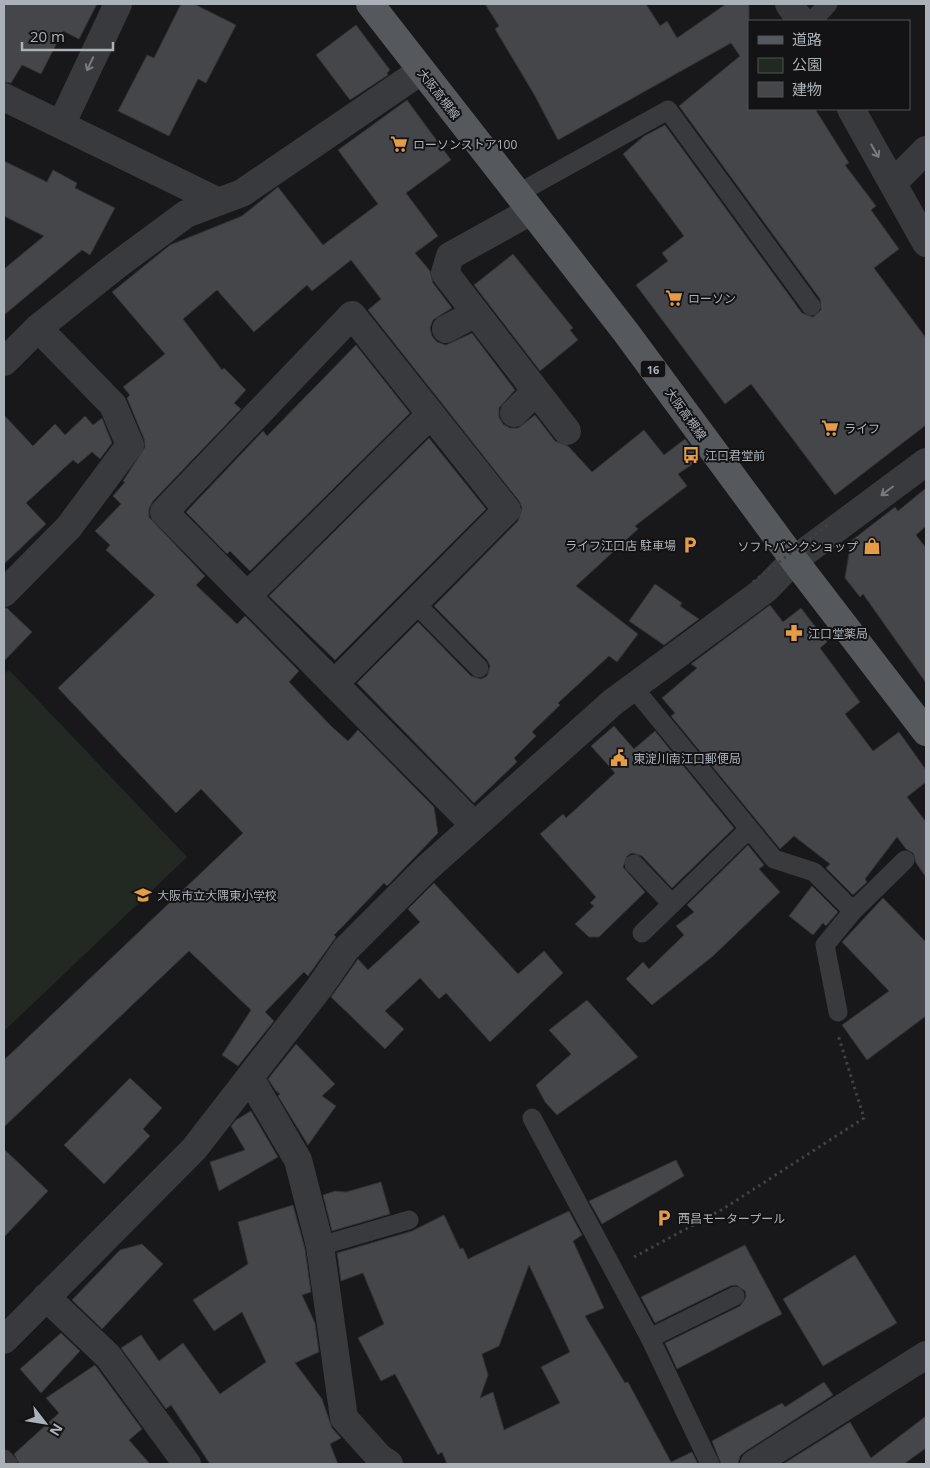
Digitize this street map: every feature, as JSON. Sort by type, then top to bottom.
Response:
[{"type":"main road","name":"大阪高槻線","points":[[370,4],[625,331],[794,560],[926,732]]},
{"type":"street","points":[[61,125],[118,4]]},
{"type":"street","points":[[789,4],[800,20]]},
{"type":"street","points":[[4,362],[38,328],[118,264],[186,214],[242,193],[421,71]]},
{"type":"street","points":[[4,97],[217,202]]},
{"type":"street","points":[[852,110],[926,243]]},
{"type":"street","points":[[893,183],[926,150]]},
{"type":"street","points":[[524,202],[450,256],[445,273],[567,431]]},
{"type":"street","points":[[446,329],[476,313]]},
{"type":"street","points":[[334,684],[507,510],[352,315],[164,512],[246,596],[474,825]]},
{"type":"street","points":[[4,593],[69,527],[130,445],[113,405],[38,328]]},
{"type":"street","points":[[514,413],[536,391]]},
{"type":"street","points":[[246,596],[431,414]]},
{"type":"street","points":[[4,1340],[194,1149],[250,1078],[346,949],[474,825],[633,687],[766,589],[794,560],[926,462]]},
{"type":"street","points":[[250,1078],[298,1160],[320,1246],[344,1418],[380,1458],[389,1464]]},
{"type":"street","points":[[46,1297],[108,1356],[187,1464]]},
{"type":"street","points":[[754,1464],[926,1356]]},
{"type":"lane","points":[[813,20],[828,4]]},
{"type":"lane","points":[[524,202],[668,110],[811,306]]},
{"type":"lane","points":[[415,603],[479,668]]},
{"type":"lane","points":[[633,687],[774,859],[814,872],[853,911]]},
{"type":"lane","points":[[642,934],[749,829]]},
{"type":"lane","points":[[838,1012],[825,945],[853,911],[905,860]]},
{"type":"lane","points":[[634,864],[672,904]]},
{"type":"lane","points":[[532,1118],[650,1338],[710,1464]]},
{"type":"lane","points":[[320,1246],[409,1220]]},
{"type":"lane","points":[[650,1338],[735,1296]]},
{"type":"lane","points":[[4,1459],[8,1464]]},
{"type":"path","points":[[753,582],[830,523]]},
{"type":"path","points":[[613,1269],[723,1208],[864,1118],[838,1041],[838,1012]]},
{"type":"green space","points":[[9,670],[187,857],[4,1031],[4,674]]},
{"type":"building","points":[[4,4],[97,4],[79,39],[63,31],[41,74],[22,65],[11,83],[4,82]]},
{"type":"building","points":[[181,4],[194,4],[236,25],[206,83],[198,79],[169,136],[118,111],[147,55],[154,58]]},
{"type":"building","points":[[485,4],[646,4],[660,26],[667,21],[677,38],[726,4],[749,4],[748,110],[816,110],[849,163],[845,165],[876,206],[871,210],[899,249],[874,268],[926,338],[926,425],[835,495],[751,384],[725,404],[636,285],[668,261],[662,253],[684,236],[623,154],[644,136],[665,125],[802,313],[813,317],[821,310],[820,299],[679,106],[740,56],[731,43],[558,140],[535,96],[495,29],[499,26]]},
{"type":"building","points":[[356,25],[390,70],[387,73],[388,75],[350,100],[316,55]]},
{"type":"building","points":[[407,100],[451,160],[406,193],[438,236],[415,253],[430,271],[433,283],[452,308],[433,320],[430,328],[432,336],[437,342],[446,345],[472,333],[515,390],[499,408],[499,417],[503,424],[510,428],[518,428],[535,415],[555,441],[568,446],[592,472],[644,430],[664,455],[685,439],[700,459],[678,474],[687,486],[635,526],[638,529],[576,586],[638,634],[617,662],[609,656],[558,703],[560,705],[532,732],[536,736],[514,758],[517,762],[474,803],[357,683],[418,622],[471,676],[481,679],[487,676],[490,666],[487,660],[434,606],[518,521],[522,508],[519,501],[368,310],[381,299],[351,260],[312,291],[307,285],[254,332],[217,290],[183,319],[222,370],[224,368],[246,390],[234,403],[241,409],[153,501],[149,509],[149,517],[205,576],[196,585],[237,624],[245,616],[299,671],[289,682],[331,726],[348,741],[358,730],[434,807],[438,833],[387,886],[384,883],[334,935],[336,937],[308,976],[304,972],[265,1012],[274,1021],[238,1066],[222,1055],[251,1010],[189,951],[4,1127],[4,1060],[243,833],[201,789],[176,813],[58,688],[155,595],[106,550],[110,545],[95,531],[121,504],[113,496],[125,482],[123,481],[145,447],[144,439],[127,398],[130,395],[123,387],[165,354],[112,292],[170,245],[242,216],[278,187],[323,245],[378,204],[338,150]]},
{"type":"building","points":[[4,161],[47,182],[53,170],[77,183],[75,188],[115,208],[90,255],[82,250],[4,315],[4,269],[44,236],[4,216]]},
{"type":"building","points":[[513,254],[573,328],[570,330],[578,340],[540,371],[474,285]]},
{"type":"building","points":[[356,345],[410,413],[250,571],[230,551],[227,554],[186,512],[263,431],[267,436]]},
{"type":"building","points":[[4,415],[33,446],[55,424],[65,435],[85,416],[93,425],[102,418],[112,443],[100,459],[92,452],[78,464],[73,460],[26,503],[46,524],[4,564]]},
{"type":"building","points":[[429,438],[486,509],[335,660],[269,596]]},
{"type":"building","points":[[926,488],[926,526],[916,535],[926,548],[926,683],[863,594],[860,597],[845,578],[851,541],[895,507],[898,511]]},
{"type":"building","points":[[655,584],[682,603],[680,606],[699,619],[664,645],[629,621]]},
{"type":"building","points":[[770,605],[783,622],[801,608],[827,642],[820,648],[860,702],[845,714],[873,751],[899,732],[926,770],[926,782],[907,797],[926,822],[926,877],[916,863],[913,853],[906,849],[897,837],[865,879],[867,882],[853,895],[826,868],[830,864],[794,836],[780,849],[671,716],[675,713],[662,698],[697,668],[691,664]]},
{"type":"building","points":[[4,608],[7,608],[32,632],[4,661]]},
{"type":"building","points":[[614,726],[634,749],[655,731],[734,828],[672,888],[642,856],[632,853],[627,856],[623,867],[645,892],[599,937],[589,937],[575,924],[594,906],[590,903],[596,897],[540,834],[563,814],[566,818],[615,773],[591,746]]},
{"type":"building","points":[[748,845],[764,865],[759,869],[780,892],[713,956],[652,1005],[626,979],[643,962],[649,969],[684,935],[676,926],[694,912],[687,905]]},
{"type":"building","points":[[434,883],[518,974],[544,951],[563,973],[490,1042],[446,993],[439,999],[420,978],[385,1011],[404,1029],[385,1049],[331,997],[358,959],[368,970],[420,922],[408,909]]},
{"type":"building","points":[[812,886],[838,912],[826,926],[823,923],[813,935],[789,916]]},
{"type":"building","points":[[883,898],[926,942],[926,1016],[867,1060],[842,1025],[889,991],[842,942]]},
{"type":"building","points":[[587,1000],[638,1057],[557,1115],[545,1102],[536,1085],[571,1054],[549,1030]]},
{"type":"building","points":[[296,1044],[335,1084],[322,1096],[336,1106],[308,1145],[278,1096],[280,1094],[268,1079]]},
{"type":"building","points":[[130,1078],[162,1108],[143,1129],[150,1136],[104,1184],[64,1145]]},
{"type":"building","points":[[251,1111],[278,1157],[219,1191],[210,1162],[245,1150],[231,1126],[236,1120]]},
{"type":"building","points":[[4,1149],[48,1191],[4,1237]]},
{"type":"building","points":[[676,1160],[684,1176],[602,1224],[589,1201]]},
{"type":"building","points":[[381,1182],[390,1214],[332,1231],[323,1195],[335,1191],[346,1192]]},
{"type":"building","points":[[293,1205],[305,1249],[311,1292],[302,1295],[315,1323],[319,1352],[295,1363],[322,1399],[332,1428],[341,1438],[330,1444],[338,1464],[210,1464],[171,1405],[166,1409],[121,1348],[141,1335],[159,1361],[183,1343],[220,1394],[266,1362],[242,1312],[214,1331],[193,1300],[248,1264],[238,1222]]},
{"type":"building","points":[[569,1211],[582,1235],[573,1241],[604,1308],[585,1316],[625,1383],[628,1382],[671,1462],[692,1452],[698,1464],[447,1464],[442,1452],[438,1455],[395,1374],[381,1381],[358,1338],[384,1324],[363,1273],[341,1281],[337,1253],[412,1231],[444,1215],[460,1249],[463,1248],[468,1259]],"holes":[[[529,1265],[570,1352],[541,1367],[560,1403],[504,1430],[493,1392],[480,1398],[488,1375],[482,1354],[499,1346]]]},
{"type":"building","points":[[142,1244],[163,1264],[102,1329],[72,1300],[120,1250]]},
{"type":"building","points":[[745,1245],[782,1314],[677,1369],[665,1343],[740,1306],[746,1297],[745,1291],[736,1285],[730,1286],[655,1323],[641,1297]]},
{"type":"building","points":[[855,1255],[897,1323],[823,1366],[783,1299]]},
{"type":"building","points":[[61,1333],[80,1351],[41,1393],[20,1369]]},
{"type":"building","points":[[95,1365],[142,1429],[129,1440],[150,1464],[19,1464],[14,1454],[59,1413],[46,1398]]},
{"type":"building","points":[[824,1382],[833,1395],[746,1451],[740,1456],[738,1464],[721,1464],[712,1441],[782,1403],[785,1407]]},
{"type":"building","points":[[926,1416],[926,1448],[904,1464],[783,1464],[850,1422],[871,1458]]},
{"type":"place","name":"ローソンストア100","points":[[399,144]]},
{"type":"place","name":"ローソン","points":[[674,298]]},
{"type":"place","name":"ライフ","points":[[830,428]]},
{"type":"place","name":"江口君堂前","points":[[691,455]]},
{"type":"place","name":"ライフ江口店 駐車場","points":[[690,545]]},
{"type":"place","name":"ソフトバンクショップ","points":[[872,546]]},
{"type":"place","name":"江口堂薬局","points":[[794,633]]},
{"type":"place","name":"東淀川南江口郵便局","points":[[619,758]]},
{"type":"place","name":"大阪市立大隅東小学校","points":[[143,895]]},
{"type":"place","name":"西昌モータープール","points":[[664,1218]]}]
